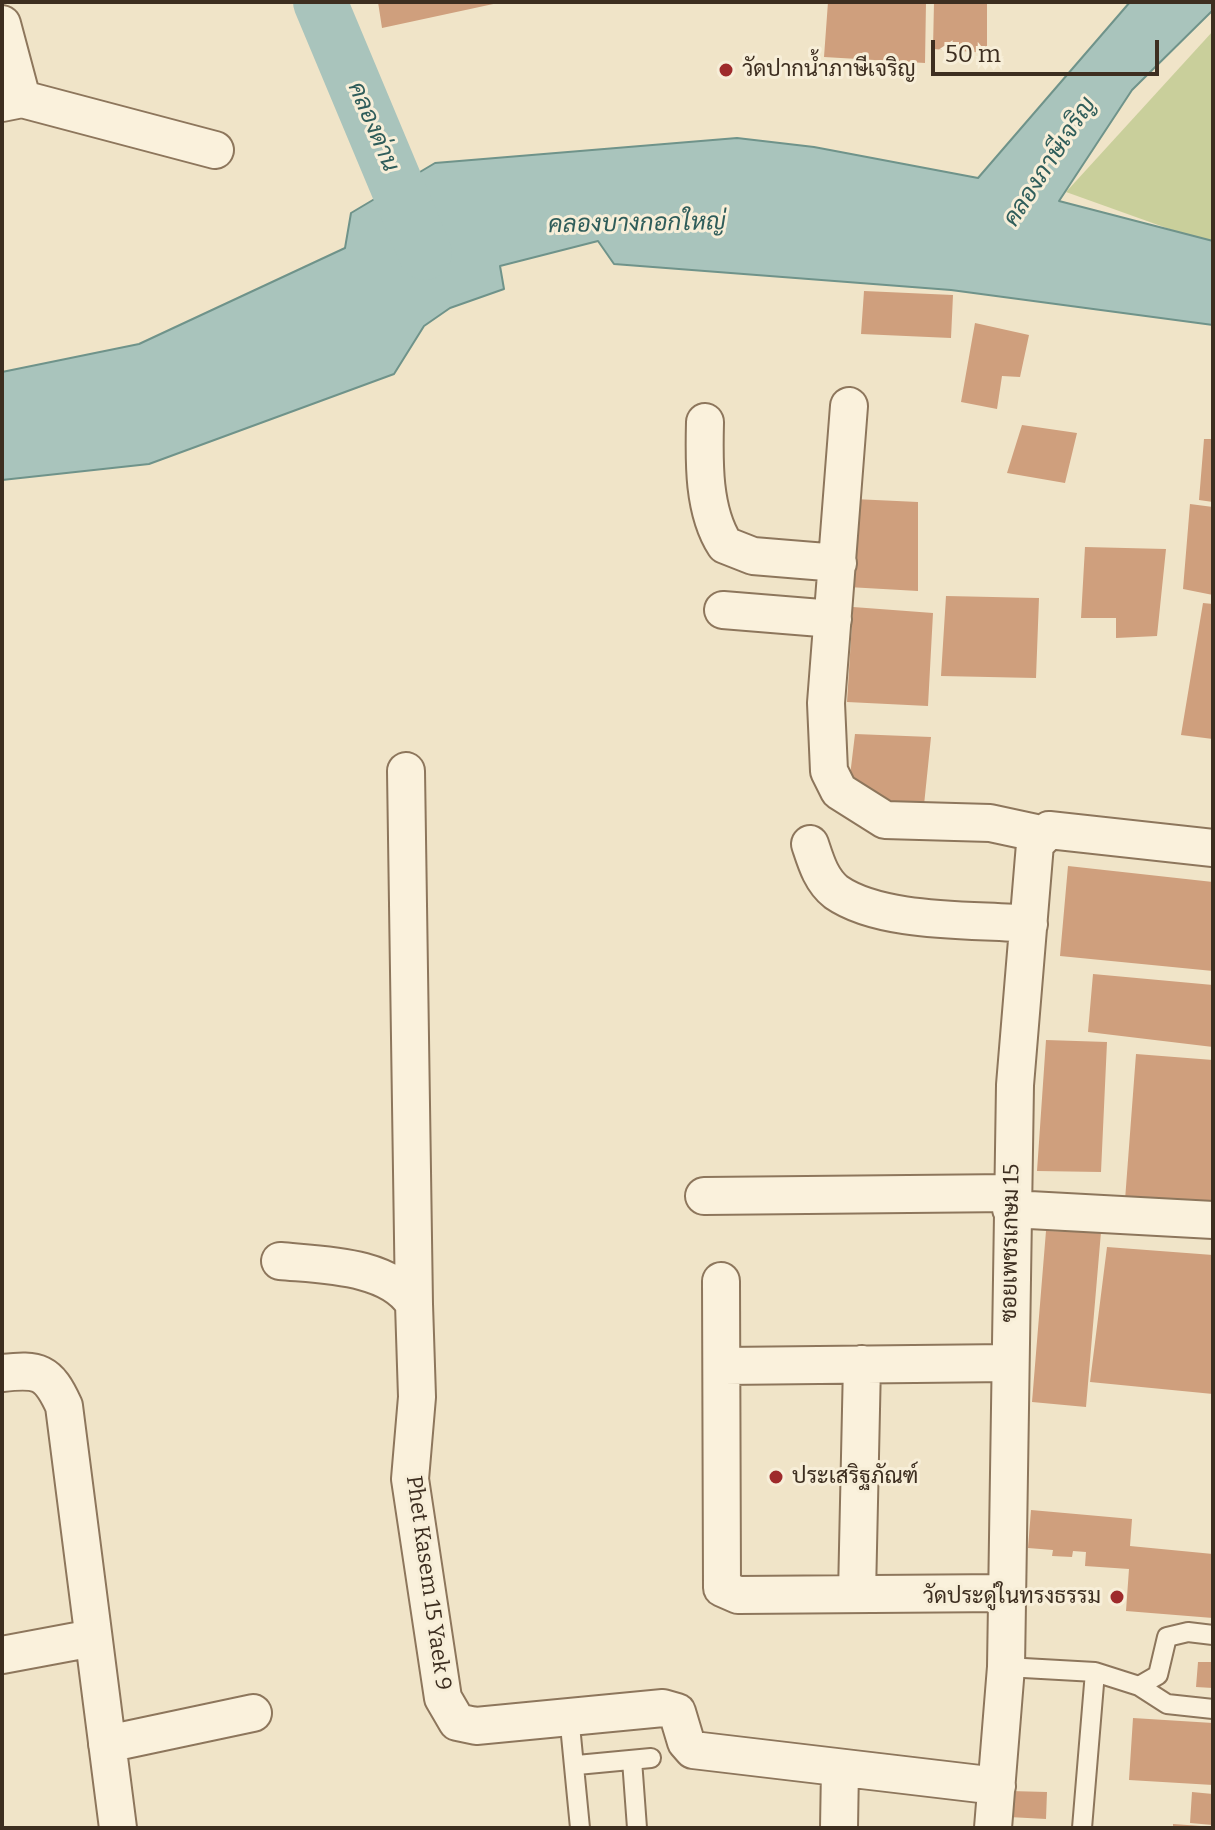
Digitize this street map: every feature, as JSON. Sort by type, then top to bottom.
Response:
[{"type":"street","points":[[2,24],[12,101],[215,150]]},
{"type":"street","points":[[849,406],[826,703],[829,771],[839,791],[885,820],[990,823],[1041,834],[1049,830],[1213,848]]},
{"type":"street","points":[[705,422],[704,461],[714,522],[725,545],[753,556],[838,563]]},
{"type":"street","points":[[723,610],[833,619]]},
{"type":"street","name":"Phet Kasem 15 Yaek 9","points":[[406,771],[417,1397],[410,1479],[443,1698],[457,1722],[476,1726],[569,1715],[671,1709],[677,1712],[686,1742],[693,1750],[997,1786]]},
{"type":"street","name":"ซอยเพชรเกษม 15","points":[[993,1828],[1006,1667],[1015,1085],[1035,844],[1041,834]]},
{"type":"street","points":[[810,844],[820,874],[835,891],[869,909],[1029,924]]},
{"type":"street","points":[[704,1196],[1011,1201],[1213,1220]]},
{"type":"street","points":[[280,1261],[377,1277],[407,1293],[414,1304]]},
{"type":"street","points":[[721,1281],[724,1366],[722,1588],[738,1595],[1006,1593]]},
{"type":"street","points":[[724,1366],[1009,1363]]},
{"type":"street","points":[[857,1594],[862,1364]]},
{"type":"street","points":[[2,1373],[33,1370],[53,1383],[64,1406],[118,1828]]},
{"type":"street","points":[[2,1655],[93,1638]]},
{"type":"street","points":[[107,1744],[253,1713]]},
{"type":"street","points":[[839,1828],[840,1768]]},
{"type":"lane","points":[[1139,1686],[1158,1675],[1167,1637],[1188,1632],[1213,1635]]},
{"type":"lane","points":[[1006,1667],[1095,1672],[1139,1686],[1167,1704],[1213,1709]]},
{"type":"lane","points":[[1082,1828],[1095,1672]]},
{"type":"lane","points":[[569,1715],[577,1765],[580,1828]]},
{"type":"lane","points":[[577,1765],[641,1759],[637,1828]]},
{"type":"green space","points":[[1213,31],[1213,241],[1200,240],[1066,192]]},
{"type":"water","points":[[1130,2],[1213,2],[1213,10],[1132,90],[1059,201],[1213,241],[1213,325],[951,290],[614,264],[598,241],[500,266],[504,289],[450,308],[424,326],[394,374],[149,464],[2,480],[2,372],[139,344],[345,248],[351,213],[435,163],[737,138],[814,147],[978,178]]},
{"type":"building","points":[[378,2],[497,2],[498,3],[382,28]]},
{"type":"building","points":[[828,2],[926,2],[925,63],[824,57]]},
{"type":"building","points":[[934,2],[987,2],[987,53],[933,49]]},
{"type":"building","points":[[864,291],[953,295],[951,338],[861,334]]},
{"type":"building","points":[[975,323],[1029,335],[1020,377],[1002,376],[997,409],[961,402]]},
{"type":"building","points":[[1022,425],[1077,433],[1065,483],[1007,473]]},
{"type":"building","points":[[1204,439],[1213,439],[1213,502],[1199,500]]},
{"type":"building","points":[[854,499],[918,502],[918,591],[848,587]]},
{"type":"building","points":[[1190,504],[1213,507],[1213,595],[1183,589]]},
{"type":"building","points":[[1085,547],[1166,549],[1157,636],[1116,638],[1116,618],[1081,618]]},
{"type":"building","points":[[946,596],[1039,598],[1036,678],[941,676]]},
{"type":"building","points":[[1203,603],[1213,604],[1213,739],[1181,735]]},
{"type":"building","points":[[853,607],[933,613],[928,706],[847,702]]},
{"type":"building","points":[[855,734],[931,737],[924,805],[869,800],[869,787],[849,784]]},
{"type":"building","points":[[1068,866],[1213,882],[1213,971],[1060,956]]},
{"type":"building","points":[[1093,974],[1213,985],[1213,1047],[1088,1032]]},
{"type":"building","points":[[1046,1040],[1107,1042],[1101,1172],[1037,1171]]},
{"type":"building","points":[[1136,1054],[1213,1060],[1213,1206],[1125,1200]]},
{"type":"building","points":[[1046,1231],[1101,1232],[1086,1407],[1032,1402]]},
{"type":"building","points":[[1107,1247],[1213,1255],[1213,1394],[1090,1382]]},
{"type":"building","points":[[1031,1510],[1132,1519],[1130,1546],[1213,1554],[1213,1618],[1126,1611],[1129,1569],[1085,1566],[1086,1552],[1073,1551],[1072,1557],[1052,1556],[1053,1550],[1028,1548]]},
{"type":"building","points":[[1198,1662],[1213,1662],[1213,1688],[1196,1687]]},
{"type":"building","points":[[1133,1718],[1213,1723],[1213,1785],[1129,1780]]},
{"type":"building","points":[[1010,1791],[1047,1792],[1046,1819],[1009,1817]]},
{"type":"building","points":[[1192,1792],[1213,1794],[1213,1825],[1190,1823]]},
{"type":"building","points":[[1173,1824],[1201,1826],[1173,1828]]},
{"type":"waterway","name":"คลองด่าน","points":[[320,2],[425,253]]},
{"type":"place","name":"วัดปากน้ำภาษีเจริญ","points":[[726,70]]},
{"type":"place","name":"ประเสริฐภัณฑ์","points":[[776,1477]]},
{"type":"place","name":"วัดประดู่ในทรงธรรม","points":[[1117,1597]]},
{"type":"water label","name":"คลองภาษีเจริญ","points":[[1050,162]]},
{"type":"water label","name":"คลองบางกอกใหญ่","points":[[637,224]]}]
